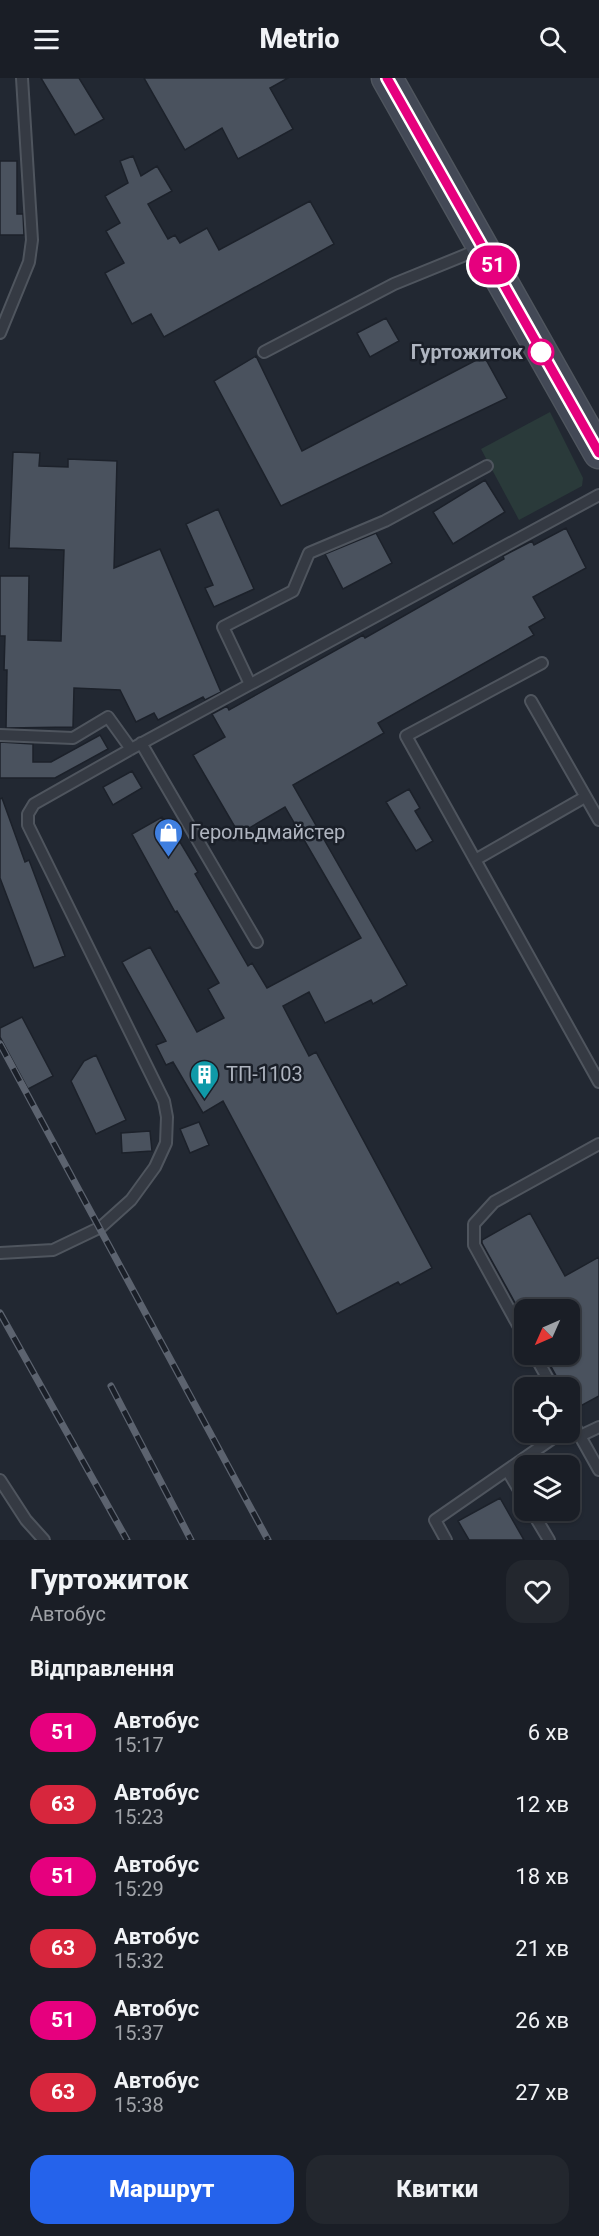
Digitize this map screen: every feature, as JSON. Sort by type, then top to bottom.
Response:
[{"type":"main road","points":[[387,78],[599,453]]},
{"type":"lane","points":[[0,333],[29,262],[32,240],[22,78]]},
{"type":"lane","points":[[264,352],[394,284],[463,258],[483,247]]},
{"type":"lane","points":[[250,684],[223,627],[293,591],[309,553],[385,521],[487,466]]},
{"type":"lane","points":[[0,1253],[52,1250],[101,1227],[131,1200],[155,1167],[166,1143],[167,1117],[164,1101],[28,825],[28,814],[34,804],[136,746],[599,495]]},
{"type":"lane","points":[[542,663],[406,736],[599,1083]]},
{"type":"lane","points":[[531,701],[599,820]]},
{"type":"lane","points":[[0,735],[73,738],[108,717],[136,746],[257,942]]},
{"type":"lane","points":[[475,860],[585,797]]},
{"type":"lane","points":[[514,1318],[474,1245],[474,1224],[494,1202],[599,1144]]},
{"type":"lane","points":[[599,1427],[580,1436],[599,1470]]},
{"type":"lane","points":[[446,1540],[435,1520],[546,1443]]},
{"type":"lane","points":[[507,1470],[514,1482]]},
{"type":"lane","points":[[0,1480],[26,1520],[44,1540]]},
{"type":"lane","points":[[538,1521],[549,1540]]},
{"type":"shaded area","points":[[550,412],[583,478],[582,486],[519,520],[481,449]]},
{"type":"building","points":[[41,78],[79,78],[104,119],[75,135]]},
{"type":"building","points":[[144,78],[288,78],[270,88],[293,129],[238,159],[222,128],[185,150]]},
{"type":"building","points":[[133,156],[141,176],[157,166],[172,191],[148,204],[168,239],[175,235],[180,243],[207,228],[219,250],[310,201],[334,244],[164,337],[151,314],[132,324],[105,273],[124,263],[106,231],[120,223],[105,196],[128,183],[120,161]]},
{"type":"building","points":[[0,161],[17,161],[17,214],[23,214],[24,235],[0,235]]},
{"type":"building","points":[[386,318],[399,341],[370,357],[357,333]]},
{"type":"building","points":[[256,356],[302,451],[484,356],[507,398],[281,506],[214,381]]},
{"type":"building","points":[[13,452],[40,453],[39,466],[68,467],[68,459],[117,461],[114,568],[160,549],[221,692],[205,700],[203,697],[158,720],[154,713],[136,722],[120,690],[74,688],[73,727],[6,728],[7,670],[4,670],[5,636],[0,636],[0,576],[29,576],[28,640],[61,641],[64,550],[9,548]]},
{"type":"building","points":[[485,480],[505,512],[453,544],[433,512]]},
{"type":"building","points":[[218,509],[254,589],[214,607],[205,588],[213,585],[186,524]]},
{"type":"building","points":[[566,528],[586,568],[533,597],[545,618],[529,627],[534,635],[378,723],[384,733],[293,785],[407,985],[373,1004],[371,1000],[325,1023],[309,992],[283,1006],[309,1056],[316,1052],[432,1268],[400,1285],[398,1282],[337,1314],[223,1101],[203,1113],[173,1062],[166,1065],[156,1045],[166,1041],[122,962],[150,947],[197,1032],[224,1018],[208,989],[219,983],[177,911],[175,912],[132,834],[162,817],[177,844],[180,842],[198,872],[195,874],[248,966],[252,963],[267,988],[361,938],[285,807],[239,834],[193,755],[225,737],[212,714],[227,706],[229,710],[363,635],[365,638],[504,559],[503,556],[532,541],[534,545]]},
{"type":"building","points":[[376,533],[392,563],[343,589],[325,554]]},
{"type":"building","points":[[100,735],[108,749],[55,778],[0,778],[0,742],[33,744],[33,762],[51,762]]},
{"type":"building","points":[[132,771],[142,788],[113,805],[103,787]]},
{"type":"building","points":[[409,789],[420,808],[415,811],[433,841],[416,851],[386,802]]},
{"type":"building","points":[[2,798],[25,862],[29,860],[65,956],[34,968],[0,878],[0,799]]},
{"type":"building","points":[[22,1017],[53,1076],[28,1089],[0,1037],[0,1028]]},
{"type":"building","points":[[96,1055],[126,1120],[96,1134],[71,1081],[84,1061]]},
{"type":"building","points":[[199,1122],[209,1145],[190,1153],[180,1129]]},
{"type":"building","points":[[150,1131],[152,1151],[122,1153],[121,1133]]},
{"type":"building","points":[[530,1213],[565,1276],[599,1257],[599,1396],[580,1406],[580,1377],[557,1377],[550,1365],[580,1365],[580,1299],[514,1299],[514,1301],[482,1240]]},
{"type":"building","points":[[500,1498],[524,1540],[469,1540],[458,1521]]},
{"type":"railway","points":[[0,1044],[268,1540]]},
{"type":"railway","points":[[0,1313],[127,1540]]},
{"type":"railway","points":[[111,1386],[191,1540]]},
{"type":"bus line","name":"51","points":[[387,78],[599,453]]},
{"type":"place","name":"Гуртожиток","points":[[541,352]]},
{"type":"place","name":"Герольдмайстер","points":[[169,858]]},
{"type":"place","name":"ТП-1103","points":[[205,1100]]}]
